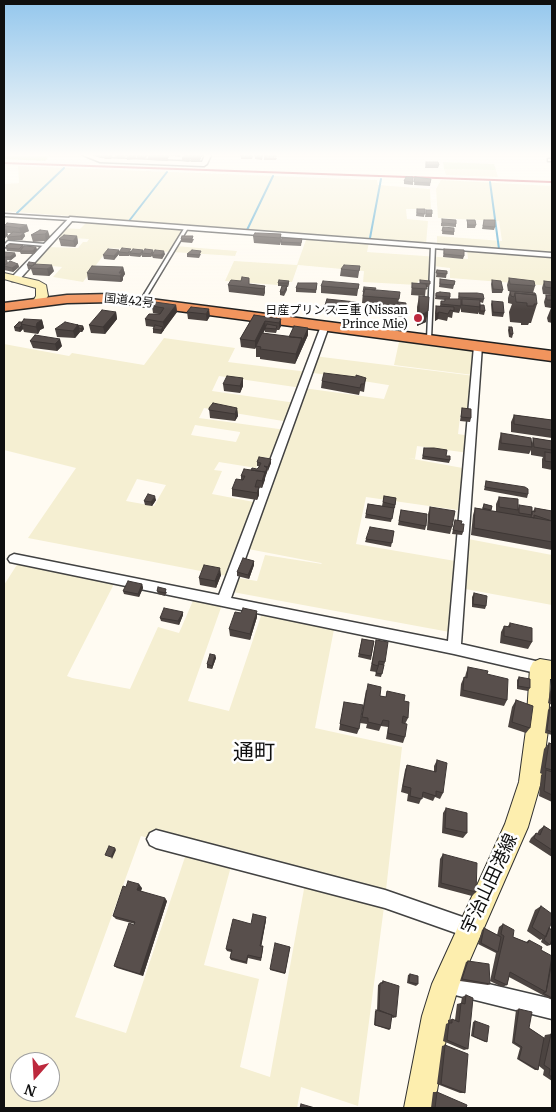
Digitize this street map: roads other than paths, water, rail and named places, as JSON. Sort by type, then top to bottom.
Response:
[{"type":"highway","name":"国道42号","points":[[4,307],[40,299],[104,292],[145,296],[430,336],[478,346],[552,356]]},
{"type":"highway","name":"国道42号","points":[[4,300],[112,298],[325,326],[552,350]]},
{"type":"main road","points":[[4,276],[40,285],[43,288],[40,299]]},
{"type":"main road","name":"宇治山田港線","points":[[419,1108],[436,1016],[446,984],[516,828],[530,782],[546,669]]},
{"type":"street","points":[[16,278],[70,219],[552,255]]},
{"type":"street","points":[[223,602],[325,326]]},
{"type":"street","points":[[454,648],[478,346]]},
{"type":"street","points":[[14,559],[454,648],[546,669]]},
{"type":"street","points":[[156,839],[359,891],[470,929]]},
{"type":"street","points":[[446,984],[552,1009]]},
{"type":"lane","points":[[4,214],[70,219]]},
{"type":"lane","points":[[145,296],[186,228]]},
{"type":"lane","points":[[4,247],[9,242],[46,245]]},
{"type":"lane","points":[[430,336],[433,246]]},
{"type":"waterway","points":[[17,213],[23,207]]},
{"type":"waterway","points":[[129,221],[140,207]]},
{"type":"waterway","points":[[247,230],[258,207]]},
{"type":"waterway","points":[[370,238],[376,207]]},
{"type":"waterway","points":[[493,207],[499,249]]},
{"type":"place","name":"日産プリンス三重 (Nissan Prince Mie)","points":[[418,318]]},
{"type":"district","name":"通町","points":[[254,753]]}]
